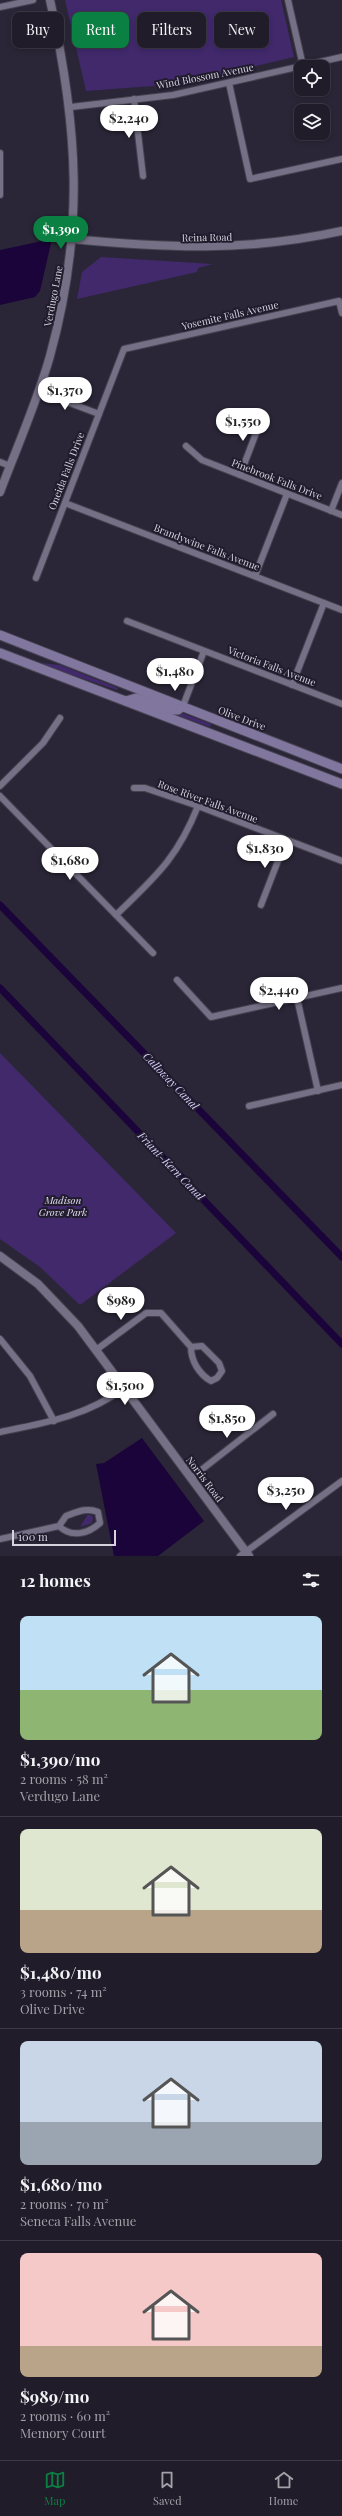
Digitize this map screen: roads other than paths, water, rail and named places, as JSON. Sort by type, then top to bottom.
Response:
[{"type":"main road","name":"Olive Drive","points":[[0,635],[342,769]]},
{"type":"main road","points":[[0,653],[342,784]]},
{"type":"main road","points":[[126,701],[136,698],[173,710],[178,710],[183,706]]},
{"type":"street","points":[[0,7],[33,0]]},
{"type":"street","name":"Verdugo Lane","points":[[0,492],[38,391],[58,325],[72,239],[75,177],[71,107],[50,0]]},
{"type":"street","points":[[288,0],[302,60]]},
{"type":"street","name":"Wind Blossom Avenue","points":[[329,60],[342,57]]},
{"type":"street","name":"Wind Blossom Avenue","points":[[71,107],[173,95],[294,68]]},
{"type":"street","points":[[229,82],[250,179],[342,159]]},
{"type":"street","points":[[134,99],[142,176]]},
{"type":"street","points":[[0,153],[0,195]]},
{"type":"street","name":"Reina Road","points":[[72,239],[146,246],[212,248],[278,243],[342,231]]},
{"type":"street","name":"Yosemite Falls Avenue","points":[[124,349],[339,301],[342,313]]},
{"type":"street","name":"Oneida Falls Drive","points":[[36,578],[124,349]]},
{"type":"street","points":[[38,391],[99,414]]},
{"type":"street","points":[[240,476],[263,415]]},
{"type":"street","name":"Pinebrook Falls Drive","points":[[186,446],[202,460],[342,515]]},
{"type":"street","points":[[0,462],[10,466]]},
{"type":"street","points":[[331,511],[342,483]]},
{"type":"street","points":[[255,576],[287,494]]},
{"type":"street","name":"Brandywine Falls Avenue","points":[[65,503],[342,610]]},
{"type":"street","points":[[292,685],[324,603]]},
{"type":"street","name":"Victoria Falls Avenue","points":[[127,621],[342,704]]},
{"type":"street","points":[[183,706],[204,651]]},
{"type":"street","points":[[0,786],[43,743],[60,718]]},
{"type":"street","name":"Rose River Falls Avenue","points":[[134,788],[145,788],[198,806],[342,862]]},
{"type":"street","points":[[0,796],[152,953]]},
{"type":"street","points":[[116,915],[172,857],[188,830],[198,806]]},
{"type":"street","points":[[261,905],[286,840]]},
{"type":"street","points":[[177,980],[211,1017],[342,988]]},
{"type":"street","points":[[297,998],[318,1091]]},
{"type":"street","points":[[248,1106],[342,1085]]},
{"type":"street","name":"Norris Road","points":[[0,1256],[21,1270],[54,1300],[96,1350],[191,1478],[245,1555]]},
{"type":"street","points":[[96,1350],[146,1313],[162,1313],[191,1347],[191,1356],[204,1376],[211,1381],[218,1378],[222,1371],[219,1363],[202,1346],[191,1347]]},
{"type":"street","points":[[0,1338],[30,1376],[54,1421]]},
{"type":"street","points":[[0,1432],[54,1421],[88,1410],[124,1388]]},
{"type":"street","points":[[191,1478],[274,1414]]},
{"type":"street","points":[[245,1555],[342,1481]]},
{"type":"street","points":[[0,1539],[59,1526],[66,1516],[80,1511],[92,1509],[98,1512],[100,1518],[100,1523],[94,1529],[72,1534],[66,1533],[59,1526]]},
{"type":"waterway","name":"Calloway Canal","points":[[0,905],[342,1257]]},
{"type":"waterway","name":"Friant-Kern Canal","points":[[0,988],[342,1344]]},
{"type":"park label","name":"Madison Grove Park","points":[[63,1206]]}]
